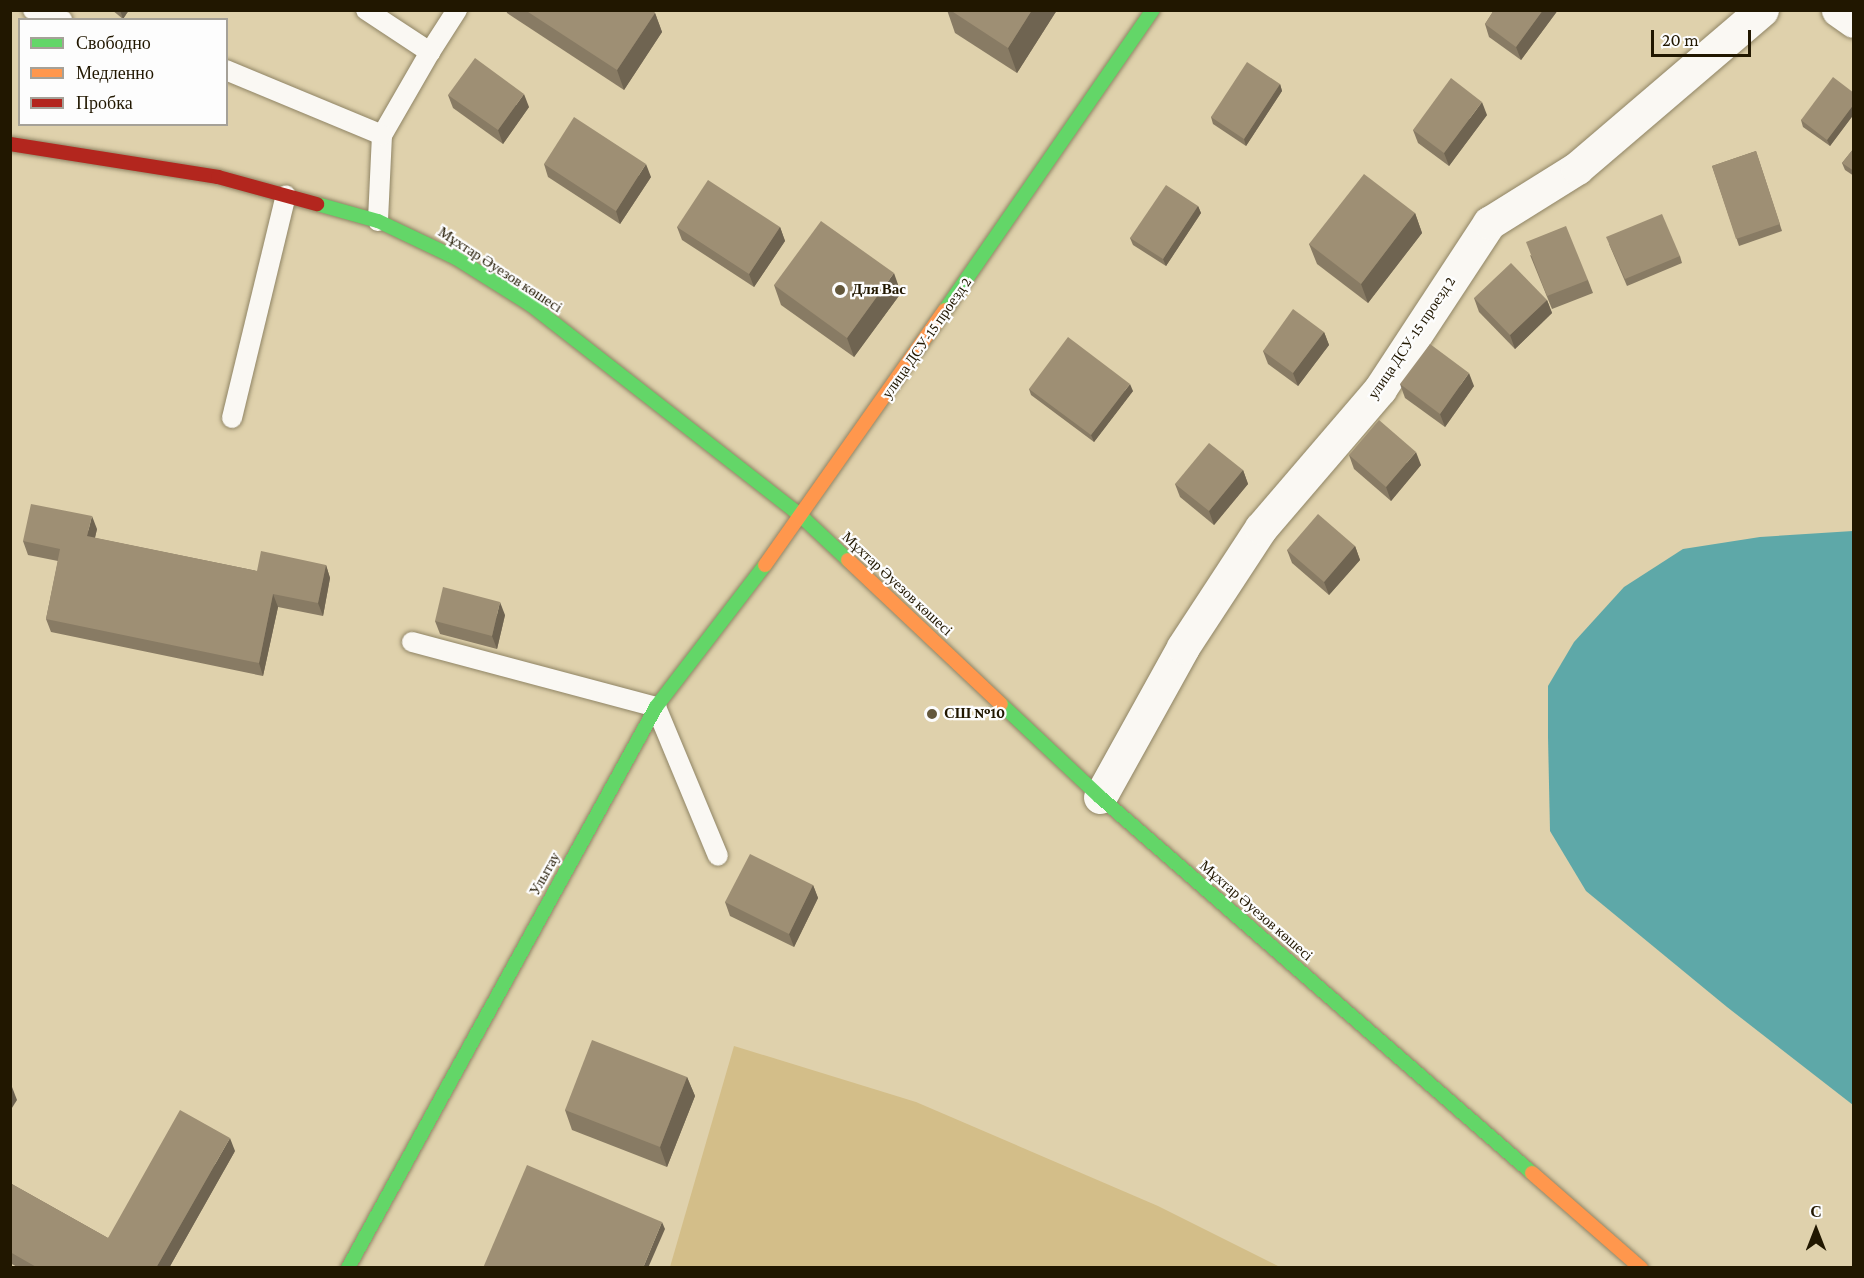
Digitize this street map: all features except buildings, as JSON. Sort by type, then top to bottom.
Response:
[{"type":"main road","name":"улица ДСУ-15 проезд 2","points":[[802,517],[1153,10]]},
{"type":"main road","name":"Мұхтар Әуезов көшесі","points":[[10,144],[218,177],[378,220],[456,258],[531,305],[802,517],[1100,797],[1641,1268]]},
{"type":"main road","name":"Улытау","points":[[348,1268],[656,707],[802,517]]},
{"type":"street","name":"улица ДСУ-15 проезд 2","points":[[1100,797],[1183,647],[1261,528],[1380,389],[1489,223],[1577,168],[1762,10]]},
{"type":"lane","points":[[33,10],[56,18]]},
{"type":"lane","points":[[366,10],[430,52]]},
{"type":"lane","points":[[378,220],[382,135],[457,10]]},
{"type":"lane","points":[[228,71],[382,135]]},
{"type":"lane","points":[[232,418],[286,195]]},
{"type":"lane","points":[[412,642],[656,707],[718,856]]},
{"type":"shaded area","points":[[734,1046],[916,1102],[1158,1206],[1280,1267],[670,1267]]},
{"type":"water","points":[[1854,531],[1853,1105],[1727,1007],[1586,891],[1550,831],[1548,686],[1574,642],[1624,587],[1683,549],[1760,537]]},
{"type":"traffic: fast","points":[[945,310],[1153,10]]},
{"type":"traffic: fast","points":[[317,204],[378,221],[456,258],[531,305],[802,517],[848,560]]},
{"type":"traffic: fast","points":[[348,1268],[656,707],[765,565]]},
{"type":"traffic: fast","points":[[1001,704],[1100,797],[1532,1173]]},
{"type":"traffic: slow","points":[[765,565],[945,310]]},
{"type":"traffic: slow","points":[[848,560],[1001,704]]},
{"type":"traffic: slow","points":[[1532,1173],[1641,1268]]},
{"type":"traffic: jam","points":[[10,144],[218,177],[317,204]]},
{"type":"place","name":"Для Вас","points":[[840,290]]},
{"type":"place","name":"СШ №10","points":[[932,714]]}]
